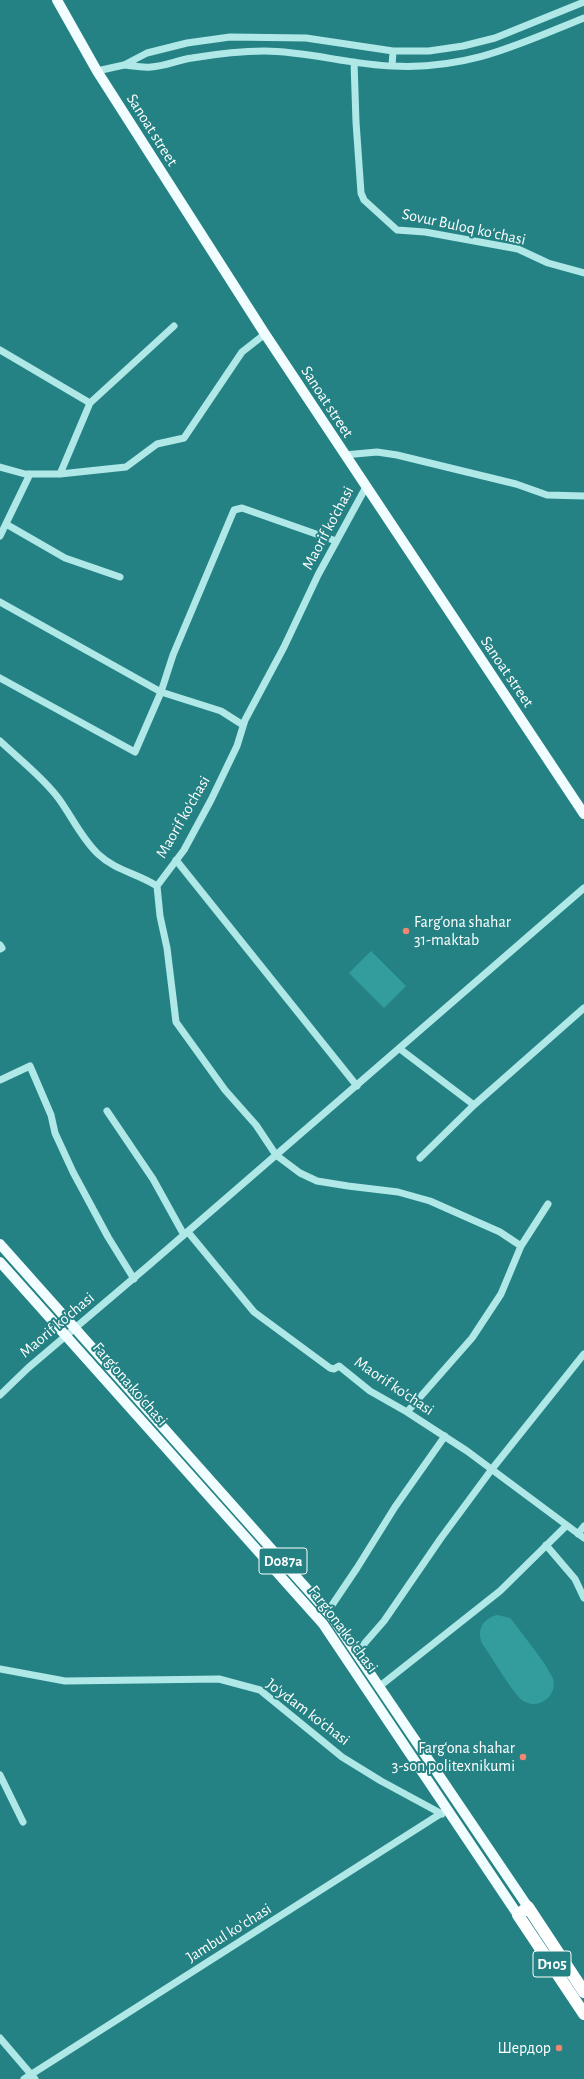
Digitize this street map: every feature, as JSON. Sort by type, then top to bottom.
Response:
[{"type":"highway","name":"Fargʻona koʻchasi","points":[[523,1911],[584,1992]]},
{"type":"highway","name":"Fargʻona koʻchasi","points":[[523,1911],[584,2014]]},
{"type":"main road","name":"Sanoat street","points":[[57,0],[97,70],[265,334],[584,814]]},
{"type":"main road","name":"Fargʻona koʻchasi","points":[[0,1244],[328,1611],[380,1686],[523,1911]]},
{"type":"main road","name":"Fargʻona koʻchasi","points":[[0,1262],[323,1624],[445,1811],[523,1911]]},
{"type":"street","points":[[124,65],[147,53],[187,43],[230,37],[306,38],[393,51],[429,51],[463,46],[495,38],[584,2]]},
{"type":"street","points":[[97,70],[124,65],[151,68],[190,58],[225,53],[265,51],[304,53],[354,62],[392,66],[430,67],[466,61],[500,52],[584,18]]},
{"type":"street","points":[[392,66],[393,51]]},
{"type":"street","name":"Sovur Buloq koʻchasi","points":[[354,62],[356,122],[361,193],[364,200],[386,222],[397,230],[405,232],[424,232],[518,249],[548,263],[584,273]]},
{"type":"street","points":[[60,474],[90,403],[174,326]]},
{"type":"street","points":[[0,467],[30,474],[60,474],[126,467],[157,444],[184,438],[242,352],[265,334]]},
{"type":"street","points":[[0,350],[90,403]]},
{"type":"street","points":[[344,455],[377,452],[398,455],[516,484],[547,495],[584,496]]},
{"type":"street","points":[[0,536],[30,474]]},
{"type":"street","name":"Maorif ko'chasi","points":[[157,886],[184,850],[211,800],[237,746],[243,725],[284,647],[318,575],[366,487]]},
{"type":"street","points":[[0,678],[135,752],[161,692],[173,655],[234,510],[242,508],[336,541]]},
{"type":"street","points":[[6,524],[65,558],[120,576]]},
{"type":"street","points":[[0,602],[161,692],[221,711],[243,725]]},
{"type":"street","points":[[0,741],[59,798],[81,833],[98,854],[118,869],[144,878],[157,886],[160,916],[167,948],[176,1022],[225,1090],[256,1125],[276,1155],[300,1173],[317,1180],[348,1186],[398,1192],[430,1201],[500,1232],[521,1246]]},
{"type":"street","points":[[176,860],[357,1086]]},
{"type":"street","name":"Maorif ko'chasi","points":[[0,1395],[28,1368],[134,1279],[584,888]]},
{"type":"street","points":[[0,945],[2,948],[0,949]]},
{"type":"street","points":[[420,1158],[474,1105],[584,1008]]},
{"type":"street","points":[[400,1049],[474,1105]]},
{"type":"street","points":[[0,1080],[30,1066],[51,1115],[55,1133],[73,1172],[108,1237],[134,1279]]},
{"type":"street","points":[[107,1111],[153,1179],[186,1233]]},
{"type":"street","points":[[407,1412],[472,1338],[502,1294],[521,1246],[548,1204]]},
{"type":"street","name":"Maorif ko'chasi","points":[[186,1233],[254,1312],[330,1368],[334,1369],[340,1366],[370,1391],[445,1436],[492,1469],[581,1536]]},
{"type":"street","points":[[357,1652],[384,1621],[441,1538],[492,1469],[584,1354]]},
{"type":"street","points":[[328,1611],[395,1507],[445,1436]]},
{"type":"street","points":[[380,1686],[500,1591],[566,1526]]},
{"type":"street","points":[[581,1536],[584,1526]]},
{"type":"street","points":[[546,1546],[575,1579],[584,1598]]},
{"type":"street","name":"Jo'ydam ko'chasi","points":[[0,1669],[65,1681],[219,1679],[260,1690],[342,1757],[381,1781],[445,1811]]},
{"type":"street","points":[[0,1775],[23,1822]]},
{"type":"street","name":"Jambul koʻchasi","points":[[30,2078],[445,1811]]},
{"type":"street","points":[[0,2038],[30,2078]]},
{"type":"green space","points":[[371,951],[406,986],[384,1008],[349,973]]},
{"type":"green space","points":[[497,1615],[510,1618],[551,1674],[554,1686],[549,1696],[540,1703],[528,1703],[518,1696],[483,1645],[480,1630],[488,1619]]},
{"type":"place","name":"Farg'ona shahar 31-maktab","points":[[406,931]]},
{"type":"place","name":"Farg‘ona shahar 3-son politexnikumi","points":[[523,1757]]},
{"type":"place","name":"Шердор","points":[[559,2048]]}]
